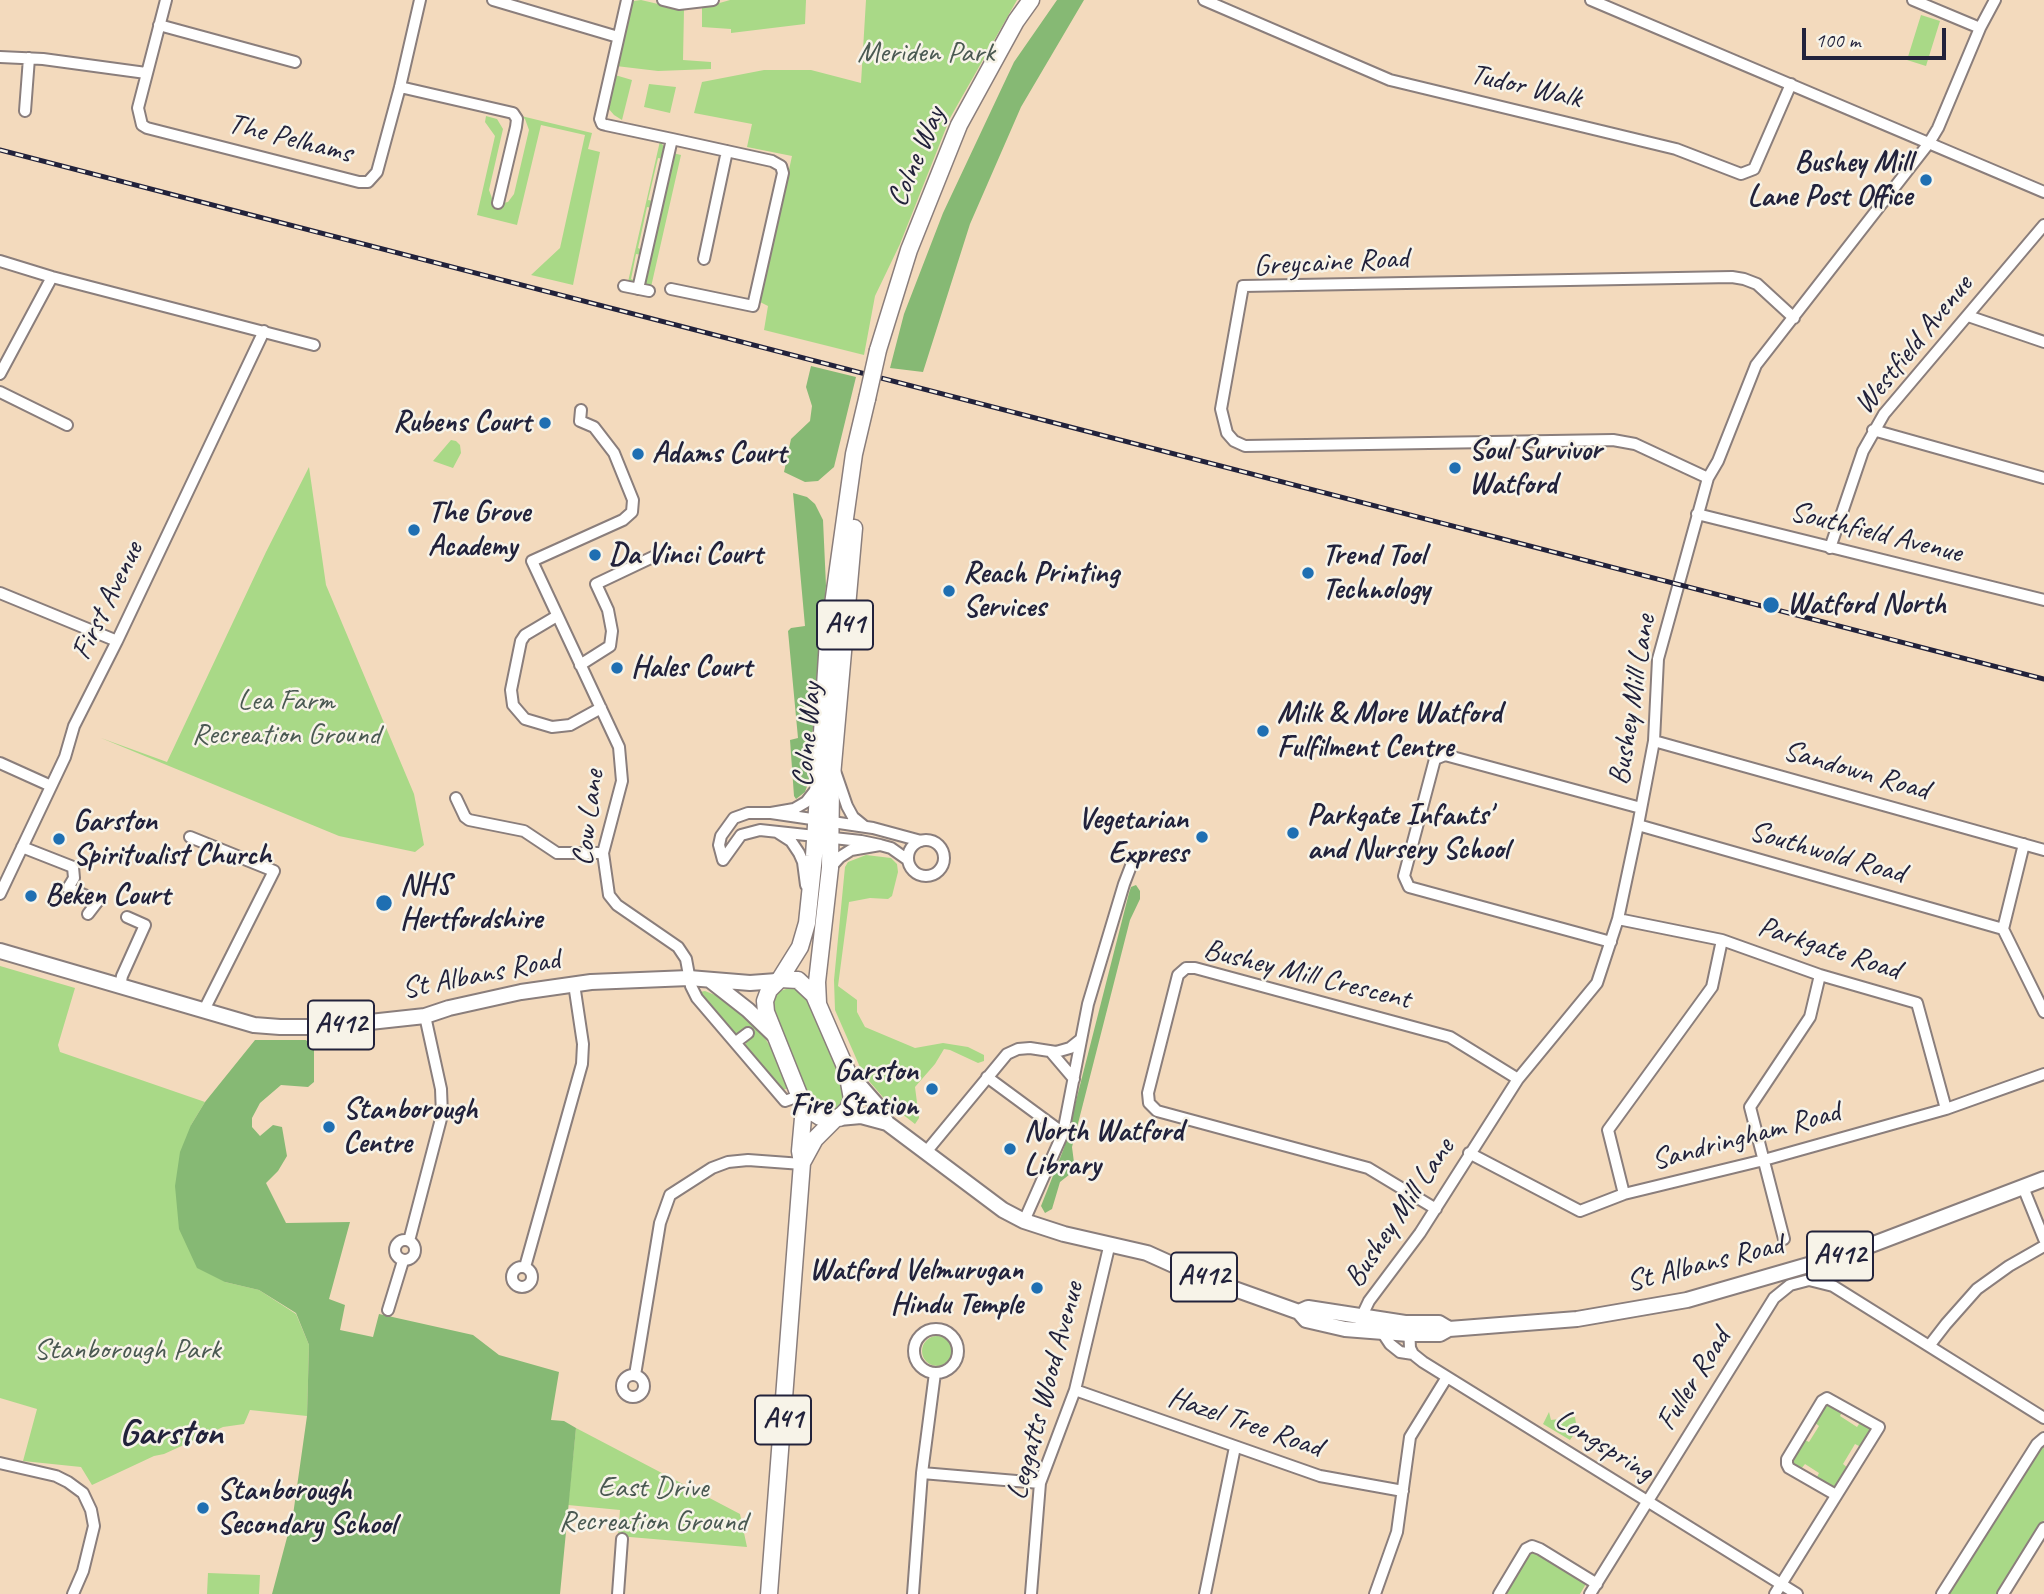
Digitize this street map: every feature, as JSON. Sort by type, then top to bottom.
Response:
[{"type":"highway","name":"Colne Way","points":[[818,1003],[817,982],[830,868],[817,788],[829,630],[854,454],[878,350],[909,250],[959,125],[1016,21],[1031,0]]},
{"type":"highway","name":"Colne Way","points":[[778,980],[800,947],[834,768],[862,456],[861,429]]},
{"type":"highway","name":"A41","points":[[769,1594],[802,1164],[801,1101],[766,1012],[765,1001],[769,990],[778,980],[798,981],[809,989],[818,1003],[847,1072],[852,1099],[848,1109],[815,1139],[802,1164]]},
{"type":"highway","points":[[801,1101],[820,1117],[837,1118]]},
{"type":"main road","name":"St Albans Road","points":[[0,951],[254,1025],[280,1027],[324,1027],[425,1016],[449,1007],[574,984],[689,978],[750,983],[778,980]]},
{"type":"main road","points":[[710,980],[774,1034]]},
{"type":"main road","name":"St Albans Road","points":[[847,1072],[876,1104],[887,1123]]},
{"type":"main road","name":"St Albans Road","points":[[837,1118],[861,1116],[887,1123],[1003,1210],[1024,1221],[1056,1232],[1147,1252],[1198,1276],[1299,1312],[1306,1320],[1332,1327],[1359,1323],[1440,1334],[1449,1329],[1577,1319],[1687,1300],[1850,1253],[2044,1179]]},
{"type":"main road","name":"St Albans Road","points":[[1359,1323],[1382,1332],[1409,1329]]},
{"type":"street","name":"The Pelhams","points":[[166,0],[138,114],[142,125],[359,182],[368,181],[377,172],[420,0]]},
{"type":"street","points":[[494,0],[618,37]]},
{"type":"street","points":[[627,0],[600,119],[602,124],[772,161],[781,166],[783,173],[753,306],[671,289]]},
{"type":"street","points":[[663,0],[679,4],[713,0]]},
{"type":"street","name":"Tudor Walk","points":[[1203,0],[1391,80],[1676,149],[1741,174],[1754,169],[1791,84]]},
{"type":"street","points":[[1591,0],[2044,192]]},
{"type":"street","points":[[1913,0],[1980,28]]},
{"type":"street","name":"Bushey Mill Lane","points":[[1359,1323],[1369,1301],[1436,1209],[1518,1079],[1597,983],[1618,919],[1654,741],[1658,659],[1708,478],[1718,461],[1756,365],[1929,143],[1938,128],[1980,28],[1996,0]]},
{"type":"street","points":[[159,25],[295,62]]},
{"type":"street","points":[[0,57],[29,58],[146,73]]},
{"type":"street","points":[[25,111],[29,58]]},
{"type":"street","points":[[400,88],[513,113],[517,119],[516,127],[498,203]]},
{"type":"street","points":[[624,286],[643,290],[672,139]]},
{"type":"street","points":[[704,259],[727,151]]},
{"type":"street","name":"Westfield Avenue","points":[[1830,548],[1863,451],[1873,430],[2044,225]]},
{"type":"street","points":[[0,261],[314,345]]},
{"type":"street","points":[[0,374],[52,276]]},
{"type":"street","name":"Greycaine Road","points":[[1708,478],[1635,444],[1613,440],[1245,446],[1234,441],[1227,433],[1221,409],[1243,286],[1732,277],[1757,284],[1794,318]]},
{"type":"street","points":[[1968,316],[2044,342]]},
{"type":"street","name":"First Avenue","points":[[0,894],[65,757],[74,726],[264,331]]},
{"type":"street","points":[[0,392],[67,425]]},
{"type":"street","name":"Cow Lane","points":[[581,410],[580,421],[594,427],[614,453],[633,500],[632,512],[615,524],[532,561],[619,747],[623,772],[621,790],[603,853],[605,881],[613,901],[678,947],[686,959],[689,978]]},
{"type":"street","points":[[1873,430],[2044,478]]},
{"type":"street","name":"Southfield Avenue","points":[[1697,514],[2044,600]]},
{"type":"street","points":[[580,665],[610,646],[612,631],[608,610],[596,584],[655,556],[668,554]]},
{"type":"street","points":[[0,593],[117,641]]},
{"type":"street","points":[[557,616],[525,635],[521,641],[512,681],[513,705],[525,719],[552,727],[570,725],[601,708]]},
{"type":"street","name":"Sandown Road","points":[[1654,741],[2044,850]]},
{"type":"street","points":[[1611,942],[1409,887],[1404,876],[1435,759],[1446,755],[1641,808]]},
{"type":"street","points":[[0,763],[51,786]]},
{"type":"street","points":[[834,768],[846,806],[853,817],[864,826]]},
{"type":"street","points":[[771,813],[822,828],[880,845],[891,848],[908,860],[913,871],[923,876],[936,873],[942,866],[944,857],[941,848],[934,842],[864,826],[822,828],[777,832],[760,830],[741,835],[723,860],[719,845],[729,823],[748,813],[771,813],[799,807],[809,800],[817,788]]},
{"type":"street","points":[[456,799],[469,820],[524,831],[557,853],[603,853]]},
{"type":"street","name":"Southwold Road","points":[[1638,825],[2003,929]]},
{"type":"street","points":[[777,832],[791,841],[803,862],[809,909]]},
{"type":"street","points":[[190,837],[274,871],[204,1010]]},
{"type":"street","points":[[908,860],[910,850],[921,841]]},
{"type":"street","points":[[2024,844],[2003,929],[2044,1012]]},
{"type":"street","points":[[830,868],[851,850],[880,845]]},
{"type":"street","points":[[22,847],[73,867],[74,878],[68,888],[97,901],[88,914]]},
{"type":"street","points":[[1024,1221],[1063,1133],[1088,1004],[1134,858]]},
{"type":"street","points":[[120,985],[145,925],[127,917]]},
{"type":"street","name":"Parkgate Road","points":[[1618,919],[1722,940],[1820,975],[1917,1003],[1946,1109]]},
{"type":"street","points":[[1624,1194],[1608,1130],[1712,987],[1722,940]]},
{"type":"street","name":"Bushey Mill Crescent","points":[[1436,1209],[1368,1168],[1157,1111],[1149,1103],[1148,1093],[1178,975],[1186,968],[1195,968],[1450,1037],[1518,1079]]},
{"type":"street","points":[[1784,1239],[1750,1107],[1810,1017],[1820,975]]},
{"type":"street","points":[[689,978],[697,998],[785,1101],[801,1101]]},
{"type":"street","points":[[525,1267],[582,1064],[583,1044],[574,984]]},
{"type":"street","points":[[388,1310],[403,1261],[410,1260],[415,1253],[415,1246],[409,1241],[442,1115],[441,1089],[425,1016]]},
{"type":"street","points":[[736,1042],[748,1033]]},
{"type":"street","points":[[926,1152],[1007,1054],[1030,1048],[1051,1052],[1070,1048],[1080,1040]]},
{"type":"street","points":[[1051,1052],[1074,1079]]},
{"type":"street","name":"Sandringham Road","points":[[1469,1153],[1580,1211],[1624,1194],[1764,1160],[1946,1109],[2044,1074]]},
{"type":"street","points":[[987,1077],[1063,1133]]},
{"type":"street","points":[[635,1375],[660,1223],[670,1195],[728,1161],[802,1164]]},
{"type":"street","points":[[2023,1187],[2044,1239]]},
{"type":"street","name":"Leggatts Wood Avenue","points":[[1031,1594],[1040,1483],[1075,1390],[1111,1243]]},
{"type":"street","points":[[2044,1246],[1977,1289],[1929,1346],[2044,1418]]},
{"type":"street","name":"Fuller Road","points":[[1590,1594],[1774,1298],[1790,1285],[1809,1280],[1833,1286],[1929,1346]]},
{"type":"street","points":[[939,1329],[955,1340],[958,1354],[953,1365],[936,1373],[922,1367],[915,1357],[915,1349],[919,1338],[925,1332],[939,1329]]},
{"type":"street","points":[[1409,1329],[1413,1354]]},
{"type":"street","name":"Longspring","points":[[1382,1332],[1400,1352],[1413,1354],[1648,1502],[1778,1589],[1797,1594]]},
{"type":"street","points":[[913,1594],[922,1473],[936,1373]]},
{"type":"street","points":[[1375,1594],[1397,1532],[1410,1437],[1447,1377]]},
{"type":"street","name":"Hazel Tree Road","points":[[1075,1390],[1320,1476],[1403,1491]]},
{"type":"street","points":[[1778,1589],[1879,1427],[1827,1398],[1787,1459],[1787,1464],[1789,1468],[1836,1495]]},
{"type":"street","points":[[1942,1594],[2037,1444],[2044,1438]]},
{"type":"street","points":[[1205,1594],[1236,1447]]},
{"type":"street","points":[[0,1463],[56,1476],[83,1493],[91,1510],[94,1526],[83,1570],[73,1594]]},
{"type":"street","points":[[922,1473],[1040,1483]]},
{"type":"street","points":[[2003,1594],[2044,1528]]},
{"type":"street","points":[[618,1594],[622,1539]]},
{"type":"street","points":[[1499,1594],[1526,1549],[1532,1546],[1597,1584]]},
{"type":"green space","points":[[641,0],[684,10],[683,60],[711,62],[711,69],[658,71],[616,66],[630,6],[634,1]]},
{"type":"green space","points":[[730,0],[806,0],[805,24],[731,33],[731,29],[702,27],[702,8]]},
{"type":"green space","name":"Meriden Park","points":[[866,0],[1017,0],[950,118],[900,244],[875,296],[864,355],[764,330],[768,306],[760,302],[792,156],[747,147],[752,124],[694,113],[702,82],[764,70],[811,70],[861,83]]},
{"type":"green space","points":[[1057,0],[1084,0],[1021,107],[970,224],[923,372],[890,368],[904,314],[943,213],[1014,62]]},
{"type":"green space","points":[[1921,15],[1940,21],[1926,66],[1907,60]]},
{"type":"green space","points":[[615,75],[632,80],[622,120],[608,108]]},
{"type":"green space","points":[[649,84],[676,87],[670,113],[644,107]]},
{"type":"green space","points":[[517,115],[592,133],[588,149],[600,152],[573,285],[531,275],[560,248],[585,135],[541,125],[517,225],[477,215],[495,136],[485,122],[486,116],[497,119],[503,129],[489,190],[493,201],[503,203],[508,202],[514,194],[529,130],[525,119]]},
{"type":"green space","points":[[660,141],[665,148],[664,159],[658,158],[648,200],[654,201],[652,208],[647,207],[638,248],[643,250],[642,255],[636,254],[631,279],[636,283],[628,282]]},
{"type":"green space","points":[[673,153],[681,155],[651,287],[643,286]]},
{"type":"green space","points":[[811,366],[856,377],[834,467],[818,481],[805,482],[784,472],[791,439],[810,421],[812,406],[806,387]]},
{"type":"green space","points":[[451,440],[460,445],[461,453],[453,468],[433,461]]},
{"type":"green space","name":"Lea Farm Recreation Ground","points":[[309,467],[326,585],[414,794],[424,845],[415,852],[339,836],[101,738],[167,762]]},
{"type":"green space","points":[[793,493],[807,497],[815,504],[823,520],[826,586],[809,781],[805,792],[796,799],[790,740],[798,738],[788,631],[805,626]]},
{"type":"green space","points":[[866,855],[891,858],[897,864],[898,872],[892,896],[888,899],[870,898],[849,902],[838,986],[857,1000],[857,1012],[865,1027],[915,1048],[943,1043],[968,1047],[984,1055],[984,1061],[978,1063],[944,1049],[915,1087],[919,1118],[915,1124],[888,1103],[863,1074],[835,1010],[834,980],[845,867],[848,862]]},
{"type":"green space","points":[[1136,885],[1140,891],[1140,899],[1130,920],[1072,1147],[1075,1170],[1060,1182],[1052,1209],[1045,1213],[1041,1206],[1064,1148],[1129,893],[1131,887]]},
{"type":"green space","name":"Stanborough Park","points":[[0,966],[75,988],[58,1045],[60,1052],[205,1102],[191,1125],[225,1282],[259,1290],[296,1314],[309,1345],[307,1416],[250,1410],[244,1424],[223,1427],[92,1485],[81,1467],[23,1461],[37,1409],[0,1398]]},
{"type":"green space","points":[[796,988],[807,996],[846,1086],[846,1099],[834,1110],[818,1109],[811,1104],[772,1011],[773,998],[777,992]]},
{"type":"green space","points":[[705,991],[725,999],[756,1024],[773,1051],[788,1088],[781,1091],[746,1050],[746,1041],[753,1035],[747,1028],[740,1034],[732,1033],[705,1002],[700,992]]},
{"type":"green space","points":[[255,1040],[306,1040],[314,1049],[314,1082],[308,1087],[281,1085],[260,1103],[252,1118],[252,1127],[260,1136],[273,1125],[282,1127],[287,1156],[278,1171],[266,1183],[286,1223],[350,1222],[329,1299],[345,1305],[340,1330],[373,1337],[379,1314],[473,1335],[499,1355],[559,1372],[551,1420],[564,1421],[576,1428],[560,1594],[272,1594],[293,1515],[307,1416],[309,1345],[296,1313],[259,1290],[225,1282],[197,1268],[179,1229],[175,1186],[180,1152],[191,1125],[205,1102]]},
{"type":"green space","points":[[937,1336],[948,1340],[952,1351],[948,1362],[937,1366],[926,1362],[922,1351],[926,1340]]},
{"type":"green space","points":[[1825,1403],[1843,1410],[1840,1416],[1857,1427],[1861,1421],[1871,1427],[1872,1431],[1861,1447],[1855,1444],[1843,1464],[1848,1468],[1834,1488],[1816,1479],[1819,1473],[1805,1464],[1801,1469],[1791,1463],[1790,1459],[1803,1439],[1809,1442],[1819,1426],[1814,1422]]},
{"type":"green space","points":[[1549,1412],[1551,1420],[1575,1417],[1577,1430],[1570,1440],[1543,1424]]},
{"type":"green space","name":"East Drive Recreation Ground","points":[[576,1428],[740,1514],[747,1547],[618,1536],[620,1510],[568,1505]]},
{"type":"green space","points":[[2044,1442],[2044,1520],[1998,1594],[1948,1594]]},
{"type":"green space","points":[[1532,1549],[1587,1582],[1580,1594],[1502,1594]]},
{"type":"green space","points":[[208,1573],[260,1575],[259,1594],[207,1594]]},
{"type":"railway","points":[[0,150],[2044,679]]},
{"type":"place","name":"Bushey Mill Lane Post Office","points":[[1926,180]]},
{"type":"place","name":"Rubens Court","points":[[545,423]]},
{"type":"place","name":"Adams Court","points":[[638,454]]},
{"type":"place","name":"Soul Survivor Watford","points":[[1455,468]]},
{"type":"place","name":"The Grove Academy","points":[[414,530]]},
{"type":"place","name":"Da Vinci Court","points":[[595,555]]},
{"type":"place","name":"Trend Tool Technology","points":[[1308,573]]},
{"type":"place","name":"Reach Printing Services","points":[[949,591]]},
{"type":"place","name":"Watford North","points":[[1771,605]]},
{"type":"place","name":"Hales Court","points":[[617,668]]},
{"type":"place","name":"Milk & More Watford Fulfilment Centre","points":[[1263,731]]},
{"type":"place","name":"Parkgate Infants' and Nursery School","points":[[1293,833]]},
{"type":"place","name":"Vegetarian Express","points":[[1202,837]]},
{"type":"place","name":"Garston Spiritualist Church","points":[[59,839]]},
{"type":"place","name":"Beken Court","points":[[31,896]]},
{"type":"place","name":"NHS Hertfordshire","points":[[384,903]]},
{"type":"place","name":"Garston Fire Station","points":[[932,1089]]},
{"type":"place","name":"Stanborough Centre","points":[[329,1127]]},
{"type":"place","name":"North Watford Library","points":[[1010,1149]]},
{"type":"place","name":"Watford Velmurugan Hindu Temple","points":[[1037,1288]]},
{"type":"place","name":"Stanborough Secondary School","points":[[203,1508]]},
{"type":"district","name":"Garston","points":[[171,1434]]}]
